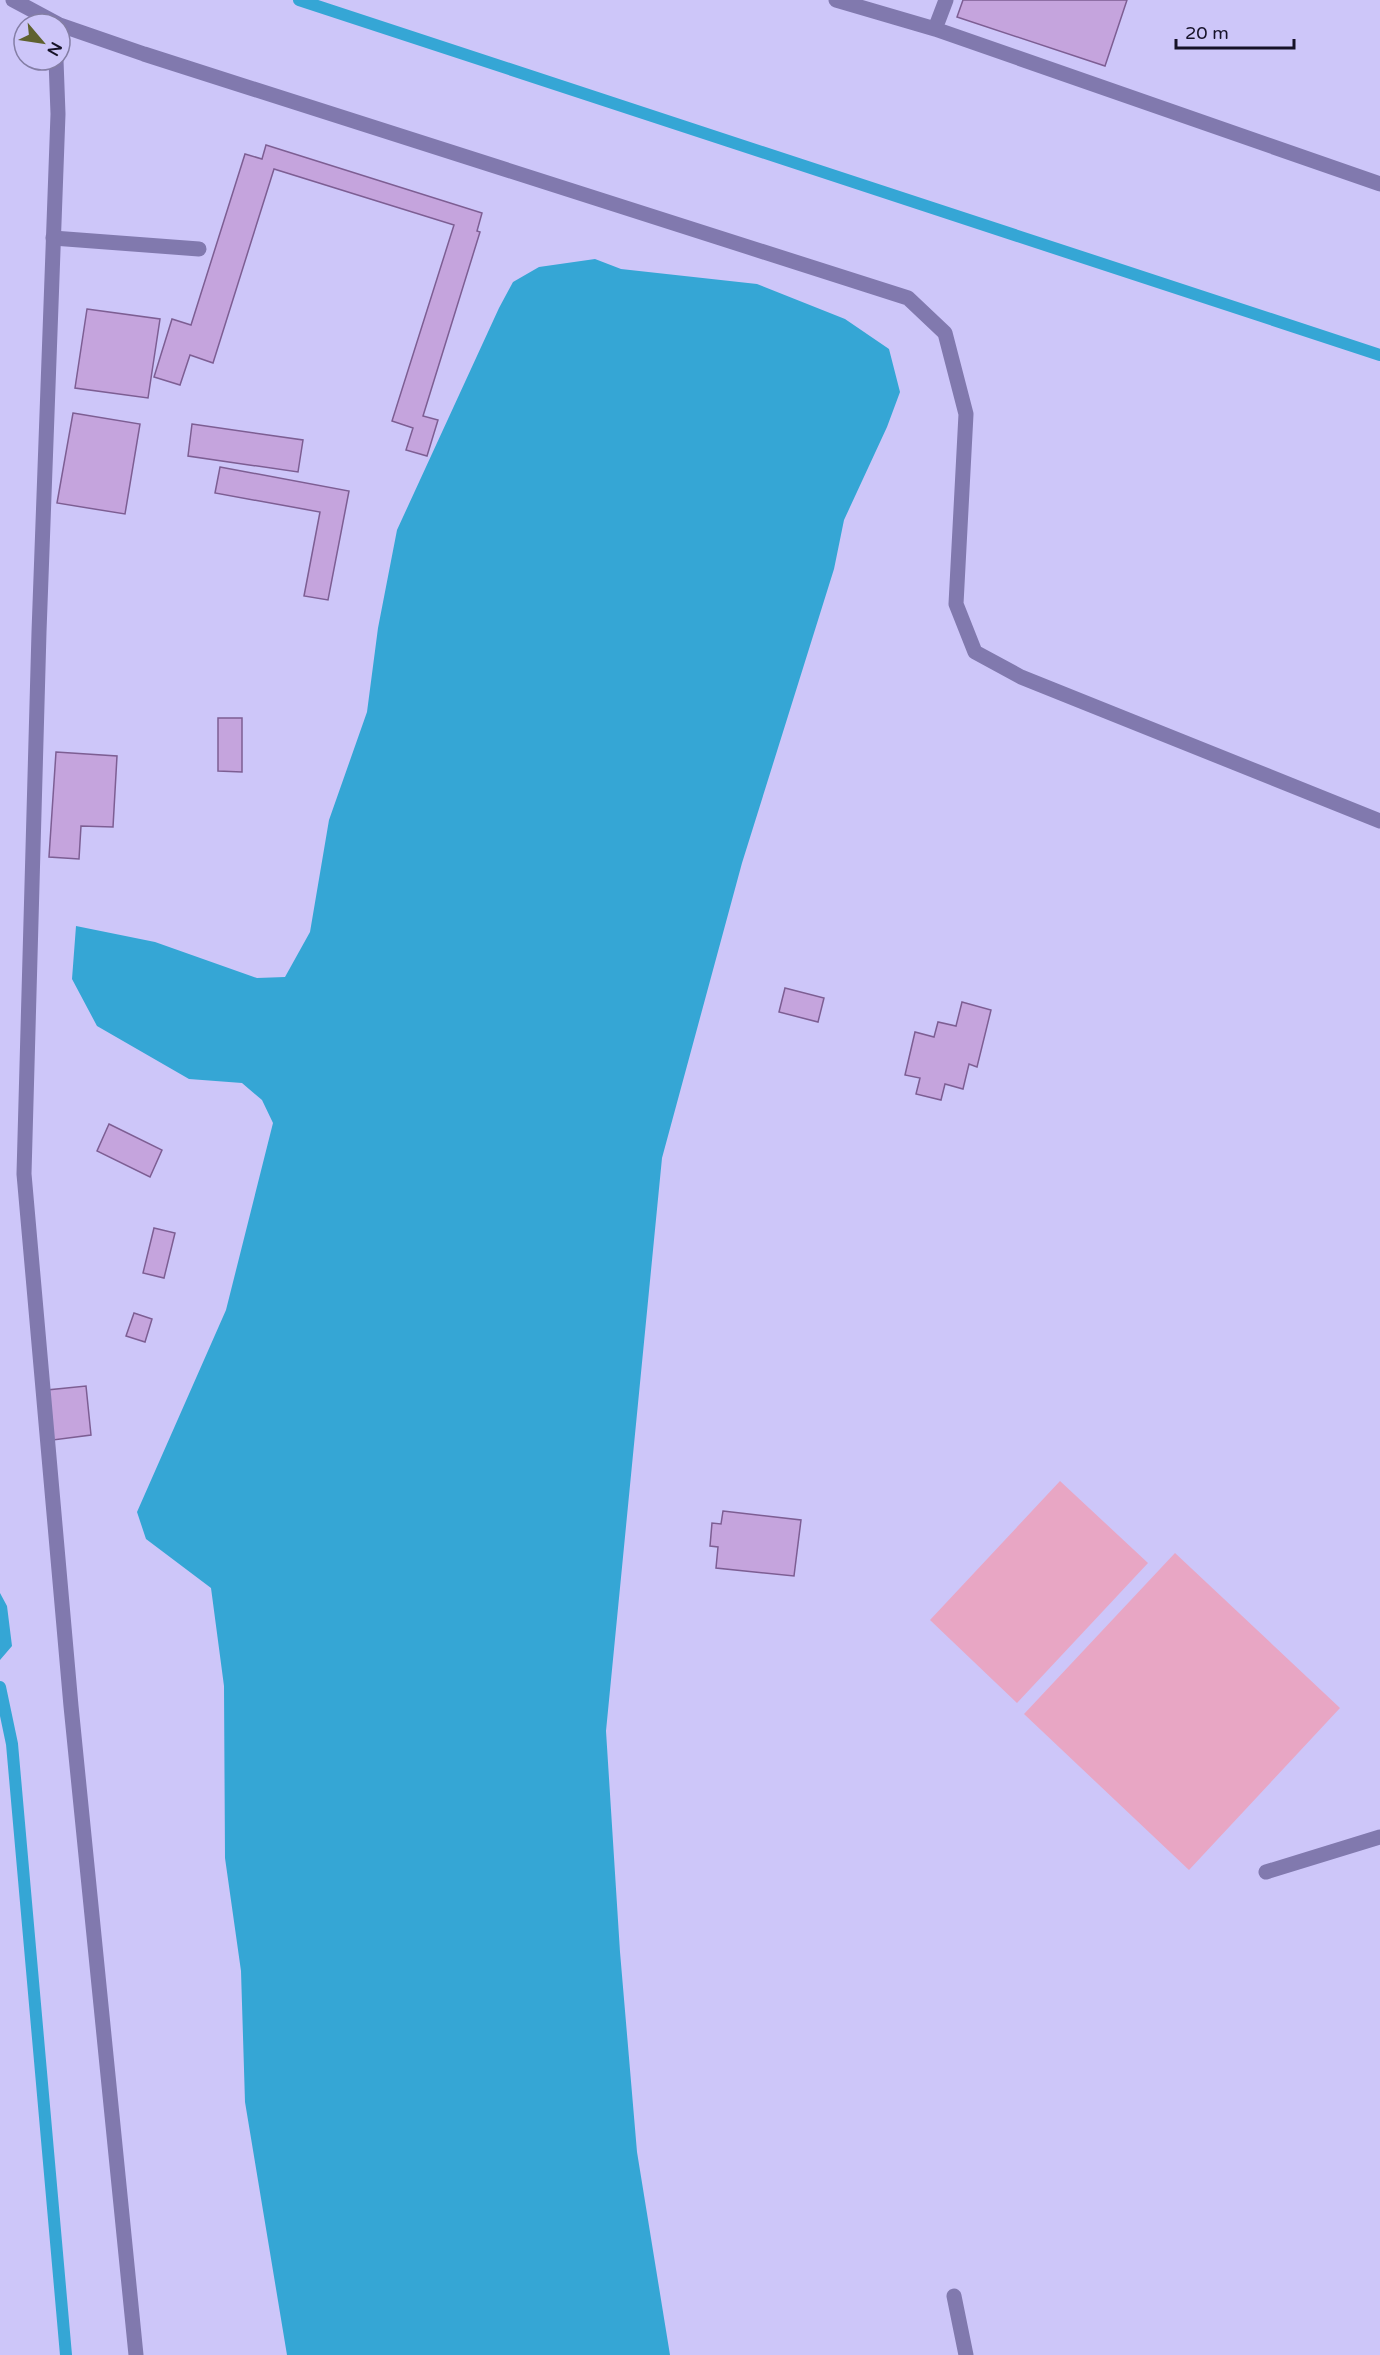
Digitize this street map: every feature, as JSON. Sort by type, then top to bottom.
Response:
[{"type":"street","points":[[836,0],[935,29],[1380,184]]},
{"type":"street","points":[[935,29],[946,0]]},
{"type":"street","points":[[16,1],[36,12]]},
{"type":"street","points":[[72,29],[908,298],[945,333],[966,414],[956,604],[975,652],[1021,677],[1380,821]]},
{"type":"street","points":[[56,72],[58,114],[39,632],[24,1174],[71,1706],[136,2355]]},
{"type":"street","points":[[53,238],[199,249]]},
{"type":"street","points":[[1266,1872],[1380,1837]]},
{"type":"street","points":[[954,2296],[966,2355]]},
{"type":"shaded area","points":[[1060,1481],[1148,1563],[1017,1703],[930,1620]]},
{"type":"shaded area","points":[[1175,1553],[1340,1708],[1189,1870],[1024,1714]]},
{"type":"water","points":[[595,259],[621,269],[757,284],[845,319],[889,349],[900,392],[887,427],[844,520],[834,569],[742,863],[662,1158],[606,1731],[620,1952],[637,2152],[670,2355],[287,2355],[245,2102],[241,1971],[225,1858],[224,1686],[211,1588],[146,1539],[137,1512],[226,1310],[273,1123],[262,1100],[242,1083],[189,1079],[97,1026],[72,979],[76,926],[155,942],[257,978],[285,977],[310,932],[329,820],[367,712],[378,628],[397,530],[513,282],[539,267]]},
{"type":"water","points":[[0,1593],[7,1606],[12,1646],[0,1660]]},
{"type":"building","points":[[963,0],[1127,0],[1105,66],[957,17]]},
{"type":"building","points":[[266,145],[482,213],[477,231],[480,232],[423,416],[438,420],[427,456],[406,450],[413,428],[392,421],[454,225],[274,169],[213,363],[190,355],[180,385],[154,377],[172,319],[191,325],[245,154],[262,159]]},
{"type":"building","points":[[87,309],[160,319],[148,398],[75,388]]},
{"type":"building","points":[[73,413],[140,424],[125,514],[57,503]]},
{"type":"building","points":[[192,424],[303,440],[298,472],[188,456]]},
{"type":"building","points":[[220,467],[349,491],[328,600],[304,596],[320,512],[215,493]]},
{"type":"building","points":[[218,718],[242,718],[242,772],[218,771]]},
{"type":"building","points":[[56,752],[117,756],[113,827],[81,826],[79,859],[49,857]]},
{"type":"building","points":[[785,988],[824,998],[818,1022],[779,1012]]},
{"type":"building","points":[[962,1002],[991,1010],[977,1067],[969,1064],[963,1089],[945,1084],[941,1100],[916,1094],[920,1078],[905,1075],[915,1032],[934,1037],[938,1022],[956,1026]]},
{"type":"building","points":[[109,1124],[162,1150],[150,1177],[97,1151]]},
{"type":"building","points":[[154,1228],[175,1233],[164,1278],[143,1273]]},
{"type":"building","points":[[134,1313],[152,1319],[145,1342],[126,1336]]},
{"type":"building","points":[[86,1386],[91,1435],[53,1440],[47,1390]]},
{"type":"building","points":[[723,1511],[801,1520],[794,1576],[716,1568],[718,1547],[710,1546],[712,1523],[721,1524]]},
{"type":"waterway","points":[[299,0],[1380,355]]},
{"type":"waterway","points":[[0,1687],[12,1744],[66,2355]]}]
